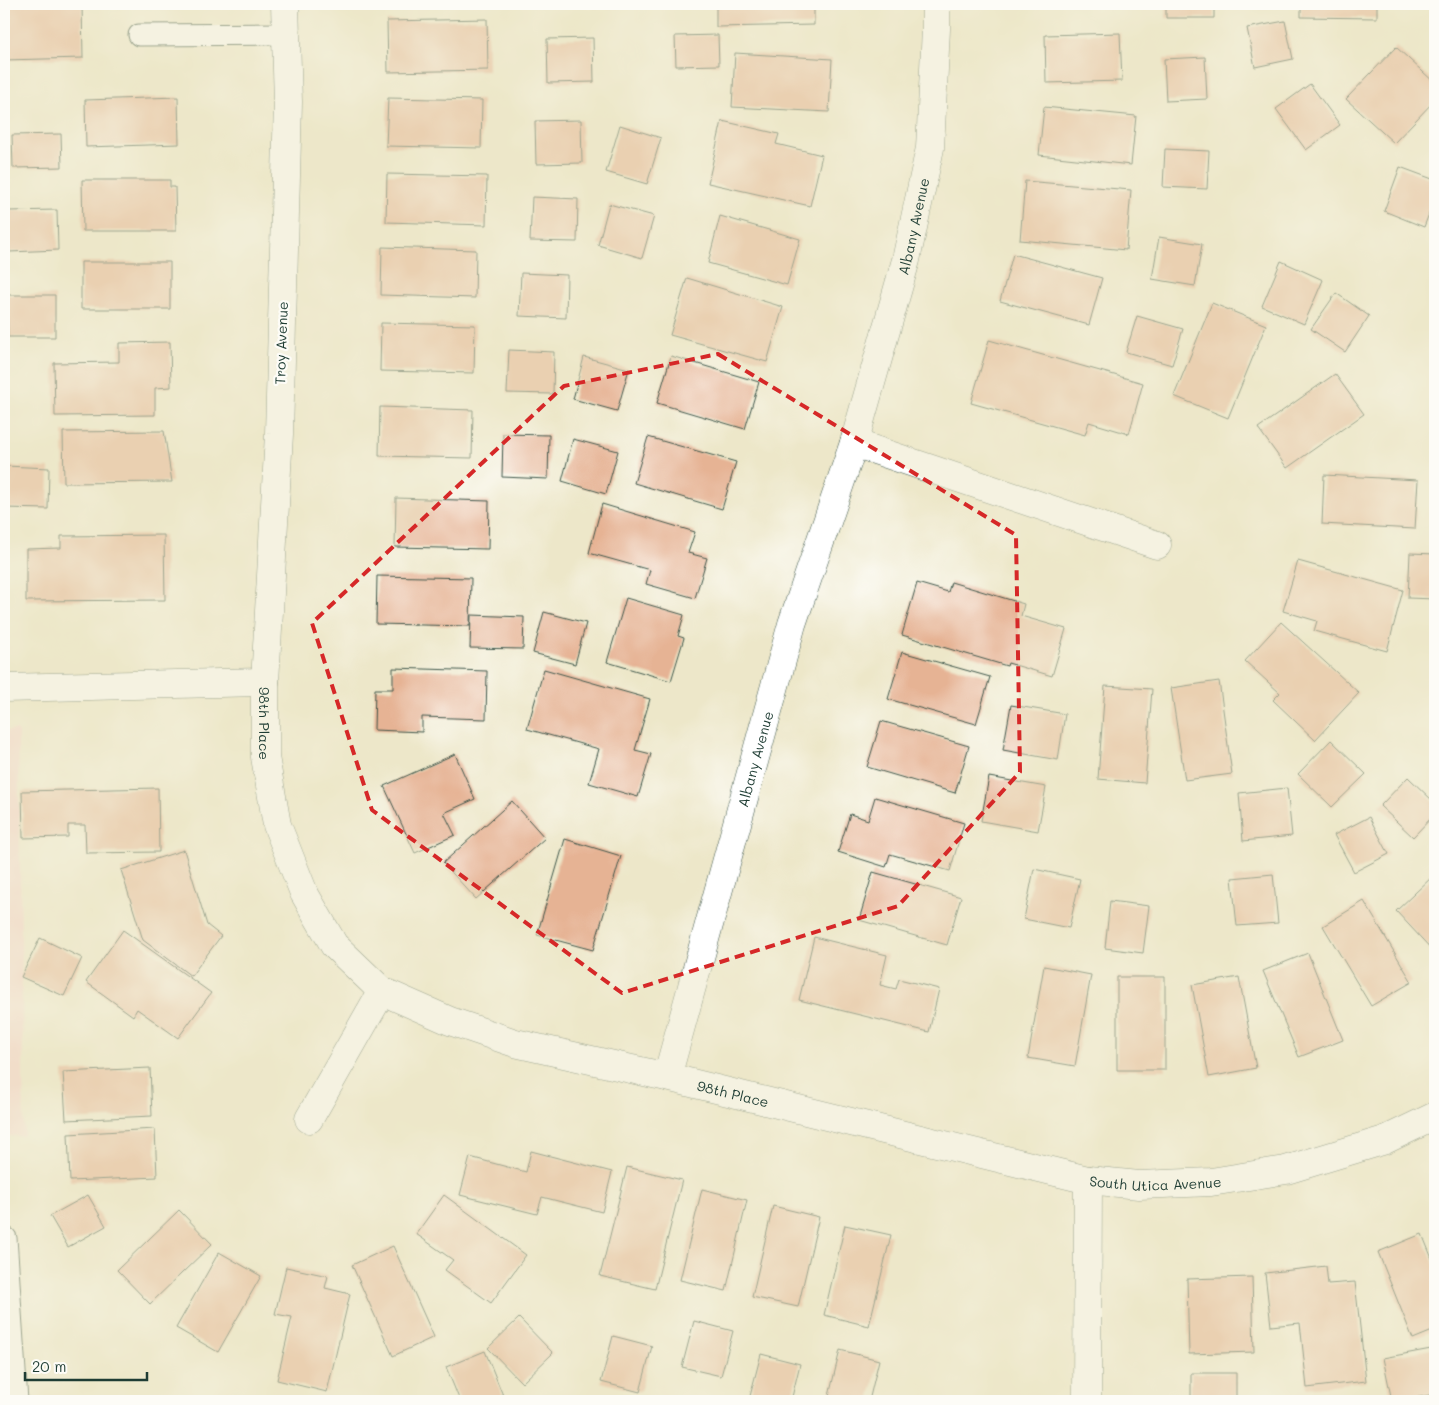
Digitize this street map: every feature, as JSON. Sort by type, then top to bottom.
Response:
[{"type":"street","name":"Troy Avenue","points":[[265,682],[278,434],[288,102],[285,4]]},
{"type":"street","name":"Albany Avenue","points":[[667,1077],[792,624],[854,443],[906,260],[930,148],[936,4]]},
{"type":"street","points":[[854,443],[1157,544]]},
{"type":"street","name":"98th Place","points":[[4,688],[265,682],[265,756],[277,825],[304,893],[334,945],[382,991],[450,1021],[515,1043],[667,1077],[1088,1180]]},
{"type":"street","points":[[309,1119],[382,991]]},
{"type":"street","name":"South Utica Avenue","points":[[1087,1401],[1088,1180],[1139,1184],[1211,1182],[1286,1170],[1385,1140],[1435,1116]]},
{"type":"lane","points":[[139,35],[286,34]]},
{"type":"lane","points":[[4,1238],[6,1238],[17,1401]]},
{"type":"highlighted area","points":[[718,354],[1016,535],[1020,772],[898,906],[622,993],[372,810],[312,623],[564,386]]},
{"type":"shaded area","points":[[18,730],[24,1136],[4,1136],[4,731]]},
{"type":"building","points":[[4,4],[82,4],[83,58],[4,60]]},
{"type":"building","points":[[593,4],[639,4],[639,7],[593,8]]},
{"type":"building","points":[[716,4],[814,4],[814,25],[716,27]]},
{"type":"building","points":[[1166,4],[1214,4],[1214,18],[1166,18]]},
{"type":"building","points":[[1301,4],[1377,4],[1377,18],[1301,17]]},
{"type":"building","points":[[487,19],[488,70],[388,72],[387,21]]},
{"type":"building","points":[[1285,21],[1293,59],[1255,67],[1247,28]]},
{"type":"building","points":[[1120,33],[1122,81],[1046,83],[1045,35]]},
{"type":"building","points":[[718,35],[719,65],[676,66],[675,36]]},
{"type":"building","points":[[593,38],[594,82],[548,83],[547,39]]},
{"type":"building","points":[[1396,47],[1435,83],[1435,100],[1394,143],[1346,99]]},
{"type":"building","points":[[735,53],[832,59],[829,112],[732,107]]},
{"type":"building","points":[[1205,57],[1207,99],[1166,101],[1164,59]]},
{"type":"building","points":[[1310,84],[1340,125],[1306,150],[1276,109]]},
{"type":"building","points":[[178,97],[179,144],[86,147],[85,100]]},
{"type":"building","points":[[388,98],[482,100],[481,148],[386,146]]},
{"type":"building","points":[[1044,107],[1136,116],[1131,165],[1039,155]]},
{"type":"building","points":[[581,120],[582,163],[536,164],[535,121]]},
{"type":"building","points":[[722,121],[779,134],[776,144],[822,155],[810,206],[708,183]]},
{"type":"building","points":[[620,125],[661,138],[647,184],[606,172]]},
{"type":"building","points":[[61,134],[62,167],[13,168],[12,135]]},
{"type":"building","points":[[1165,149],[1209,151],[1207,189],[1163,187]]},
{"type":"building","points":[[1400,167],[1435,180],[1435,198],[1424,227],[1384,211]]},
{"type":"building","points":[[387,174],[487,176],[486,225],[386,222]]},
{"type":"building","points":[[82,180],[170,180],[170,187],[175,187],[176,231],[83,231]]},
{"type":"building","points":[[1025,181],[1131,190],[1126,250],[1020,240]]},
{"type":"building","points":[[532,197],[578,199],[577,242],[530,241]]},
{"type":"building","points":[[609,204],[654,216],[642,258],[598,245]]},
{"type":"building","points":[[57,210],[58,250],[9,252],[8,211]]},
{"type":"building","points":[[720,216],[800,239],[787,285],[708,263]]},
{"type":"building","points":[[1159,237],[1202,244],[1195,286],[1152,279]]},
{"type":"building","points":[[382,247],[476,250],[475,298],[381,295]]},
{"type":"building","points":[[1013,254],[1102,278],[1089,325],[1000,301]]},
{"type":"building","points":[[1281,261],[1323,280],[1304,324],[1262,306]]},
{"type":"building","points":[[81,262],[170,262],[170,309],[81,309]]},
{"type":"building","points":[[521,273],[567,275],[566,318],[519,316]]},
{"type":"building","points":[[687,278],[783,307],[767,362],[670,335]]},
{"type":"building","points":[[1336,293],[1369,316],[1345,352],[1311,329]]},
{"type":"building","points":[[7,295],[55,295],[55,337],[8,337]]},
{"type":"building","points":[[1212,303],[1266,325],[1228,418],[1174,396]]},
{"type":"building","points":[[1137,316],[1183,329],[1172,365],[1126,352]]},
{"type":"building","points":[[381,323],[475,325],[474,373],[380,371]]},
{"type":"building","points":[[989,340],[1143,383],[1129,434],[1089,422],[1085,435],[971,403]]},
{"type":"building","points":[[170,342],[171,387],[155,388],[155,415],[55,416],[54,363],[119,362],[119,343]]},
{"type":"building","points":[[509,350],[554,352],[553,394],[507,393]]},
{"type":"building","points":[[671,356],[759,382],[745,429],[657,403]]},
{"type":"building","points":[[584,357],[629,369],[617,411],[573,399]]},
{"type":"building","points":[[1335,374],[1364,414],[1287,468],[1258,428]]},
{"type":"building","points":[[380,407],[473,410],[472,458],[379,456]]},
{"type":"building","points":[[164,431],[172,482],[64,483],[63,432]]},
{"type":"building","points":[[503,434],[549,435],[548,479],[502,477]]},
{"type":"building","points":[[648,437],[736,462],[722,509],[634,483]]},
{"type":"building","points":[[573,439],[618,451],[606,494],[562,481]]},
{"type":"building","points":[[5,466],[49,468],[48,509],[4,508]]},
{"type":"building","points":[[1324,475],[1418,480],[1415,529],[1322,524]]},
{"type":"building","points":[[396,498],[489,501],[488,549],[395,547]]},
{"type":"building","points":[[602,504],[695,532],[688,553],[707,558],[695,598],[646,584],[650,570],[589,553]]},
{"type":"building","points":[[164,535],[165,600],[26,601],[26,549],[61,548],[61,536]]},
{"type":"building","points":[[1410,553],[1435,554],[1435,599],[1408,598]]},
{"type":"building","points":[[1298,561],[1403,590],[1387,651],[1314,631],[1317,621],[1283,611]]},
{"type":"building","points":[[377,576],[471,578],[470,626],[376,624]]},
{"type":"building","points":[[951,582],[1024,604],[1021,616],[1066,629],[1052,676],[1008,663],[1007,666],[902,635],[917,583],[948,592]]},
{"type":"building","points":[[626,598],[684,615],[678,636],[684,638],[671,681],[607,662]]},
{"type":"building","points":[[544,612],[586,623],[575,664],[533,653]]},
{"type":"building","points":[[471,615],[524,617],[523,649],[470,648]]},
{"type":"building","points":[[1281,622],[1359,693],[1315,740],[1273,700],[1280,693],[1245,661]]},
{"type":"building","points":[[902,652],[990,677],[976,724],[888,699]]},
{"type":"building","points":[[393,668],[487,671],[486,719],[422,717],[422,732],[374,730],[375,689],[393,689]]},
{"type":"building","points":[[544,669],[650,699],[635,750],[651,754],[638,797],[589,783],[599,749],[527,729]]},
{"type":"building","points":[[1219,681],[1232,774],[1185,780],[1171,688]]},
{"type":"building","points":[[1105,686],[1152,689],[1145,783],[1098,779]]},
{"type":"building","points":[[1011,705],[1065,714],[1058,760],[1003,750]]},
{"type":"building","points":[[881,721],[969,746],[955,793],[867,767]]},
{"type":"building","points":[[1331,740],[1366,774],[1332,807],[1298,774]]},
{"type":"building","points":[[455,754],[475,799],[444,813],[455,835],[415,853],[384,786]]},
{"type":"building","points":[[989,777],[1046,787],[1038,831],[981,821]]},
{"type":"building","points":[[1408,777],[1435,803],[1435,814],[1413,837],[1380,806]]},
{"type":"building","points":[[158,788],[159,852],[86,853],[85,825],[68,825],[68,837],[23,838],[22,791]]},
{"type":"building","points":[[1287,788],[1292,836],[1243,841],[1239,793]]},
{"type":"building","points":[[875,797],[964,823],[950,871],[890,854],[886,867],[838,852],[850,814],[868,820]]},
{"type":"building","points":[[512,801],[545,838],[476,899],[443,863]]},
{"type":"building","points":[[1369,817],[1389,854],[1354,872],[1334,835]]},
{"type":"building","points":[[565,839],[621,856],[593,950],[537,935]]},
{"type":"building","points":[[184,850],[207,925],[221,936],[191,976],[143,940],[121,870]]},
{"type":"building","points":[[1034,869],[1080,879],[1069,928],[1024,919]]},
{"type":"building","points":[[873,872],[961,897],[947,945],[859,920]]},
{"type":"building","points":[[1273,874],[1278,923],[1237,926],[1232,878]]},
{"type":"building","points":[[1433,876],[1435,878],[1435,953],[1396,911]]},
{"type":"building","points":[[1110,901],[1149,906],[1143,953],[1105,948]]},
{"type":"building","points":[[1364,901],[1412,982],[1371,1006],[1323,926]]},
{"type":"building","points":[[123,930],[211,993],[178,1038],[137,1009],[133,1016],[86,982]]},
{"type":"building","points":[[814,937],[887,955],[880,985],[896,989],[899,979],[939,989],[929,1032],[799,1000]]},
{"type":"building","points":[[40,938],[82,958],[64,996],[21,977]]},
{"type":"building","points":[[1308,953],[1343,1040],[1299,1057],[1263,971]]},
{"type":"building","points":[[1044,966],[1091,975],[1075,1066],[1028,1058]]},
{"type":"building","points":[[1117,977],[1165,977],[1165,1070],[1117,1070]]},
{"type":"building","points":[[1239,977],[1256,1068],[1209,1077],[1192,985]]},
{"type":"building","points":[[150,1068],[152,1116],[66,1120],[63,1072]]},
{"type":"building","points":[[155,1129],[157,1177],[70,1181],[68,1134]]},
{"type":"building","points":[[531,1151],[612,1172],[602,1212],[542,1197],[537,1214],[460,1195],[470,1157],[526,1172]]},
{"type":"building","points":[[627,1167],[682,1180],[655,1289],[600,1276]]},
{"type":"building","points":[[702,1189],[747,1200],[726,1291],[680,1280]]},
{"type":"building","points":[[88,1195],[106,1226],[68,1247],[50,1216]]},
{"type":"building","points":[[444,1195],[526,1255],[491,1303],[445,1270],[453,1260],[416,1234]]},
{"type":"building","points":[[773,1206],[819,1217],[798,1307],[752,1297]]},
{"type":"building","points":[[179,1210],[212,1244],[150,1304],[117,1270]]},
{"type":"building","points":[[845,1225],[891,1235],[869,1326],[824,1315]]},
{"type":"building","points":[[1422,1234],[1435,1266],[1435,1330],[1413,1339],[1378,1252]]},
{"type":"building","points":[[393,1246],[434,1337],[393,1356],[352,1265]]},
{"type":"building","points":[[219,1252],[261,1276],[218,1352],[176,1328]]},
{"type":"building","points":[[1326,1266],[1328,1284],[1355,1282],[1366,1381],[1307,1388],[1300,1323],[1271,1326],[1265,1273]]},
{"type":"building","points":[[286,1267],[328,1276],[325,1288],[350,1294],[327,1392],[277,1380],[292,1317],[275,1314]]},
{"type":"building","points":[[1252,1277],[1254,1352],[1189,1354],[1187,1279]]},
{"type":"building","points":[[519,1318],[553,1353],[522,1383],[488,1348]]},
{"type":"building","points":[[694,1321],[733,1331],[721,1376],[682,1367]]},
{"type":"building","points":[[613,1336],[652,1346],[640,1392],[601,1382]]},
{"type":"building","points":[[1431,1349],[1435,1371],[1435,1394],[1392,1401],[1383,1358]]},
{"type":"building","points":[[840,1350],[879,1360],[869,1401],[851,1401],[829,1396]]},
{"type":"building","points":[[485,1351],[504,1398],[495,1401],[460,1401],[446,1367]]},
{"type":"building","points":[[761,1354],[800,1364],[791,1401],[749,1400]]},
{"type":"building","points":[[1191,1373],[1236,1373],[1236,1401],[1191,1401]]}]
